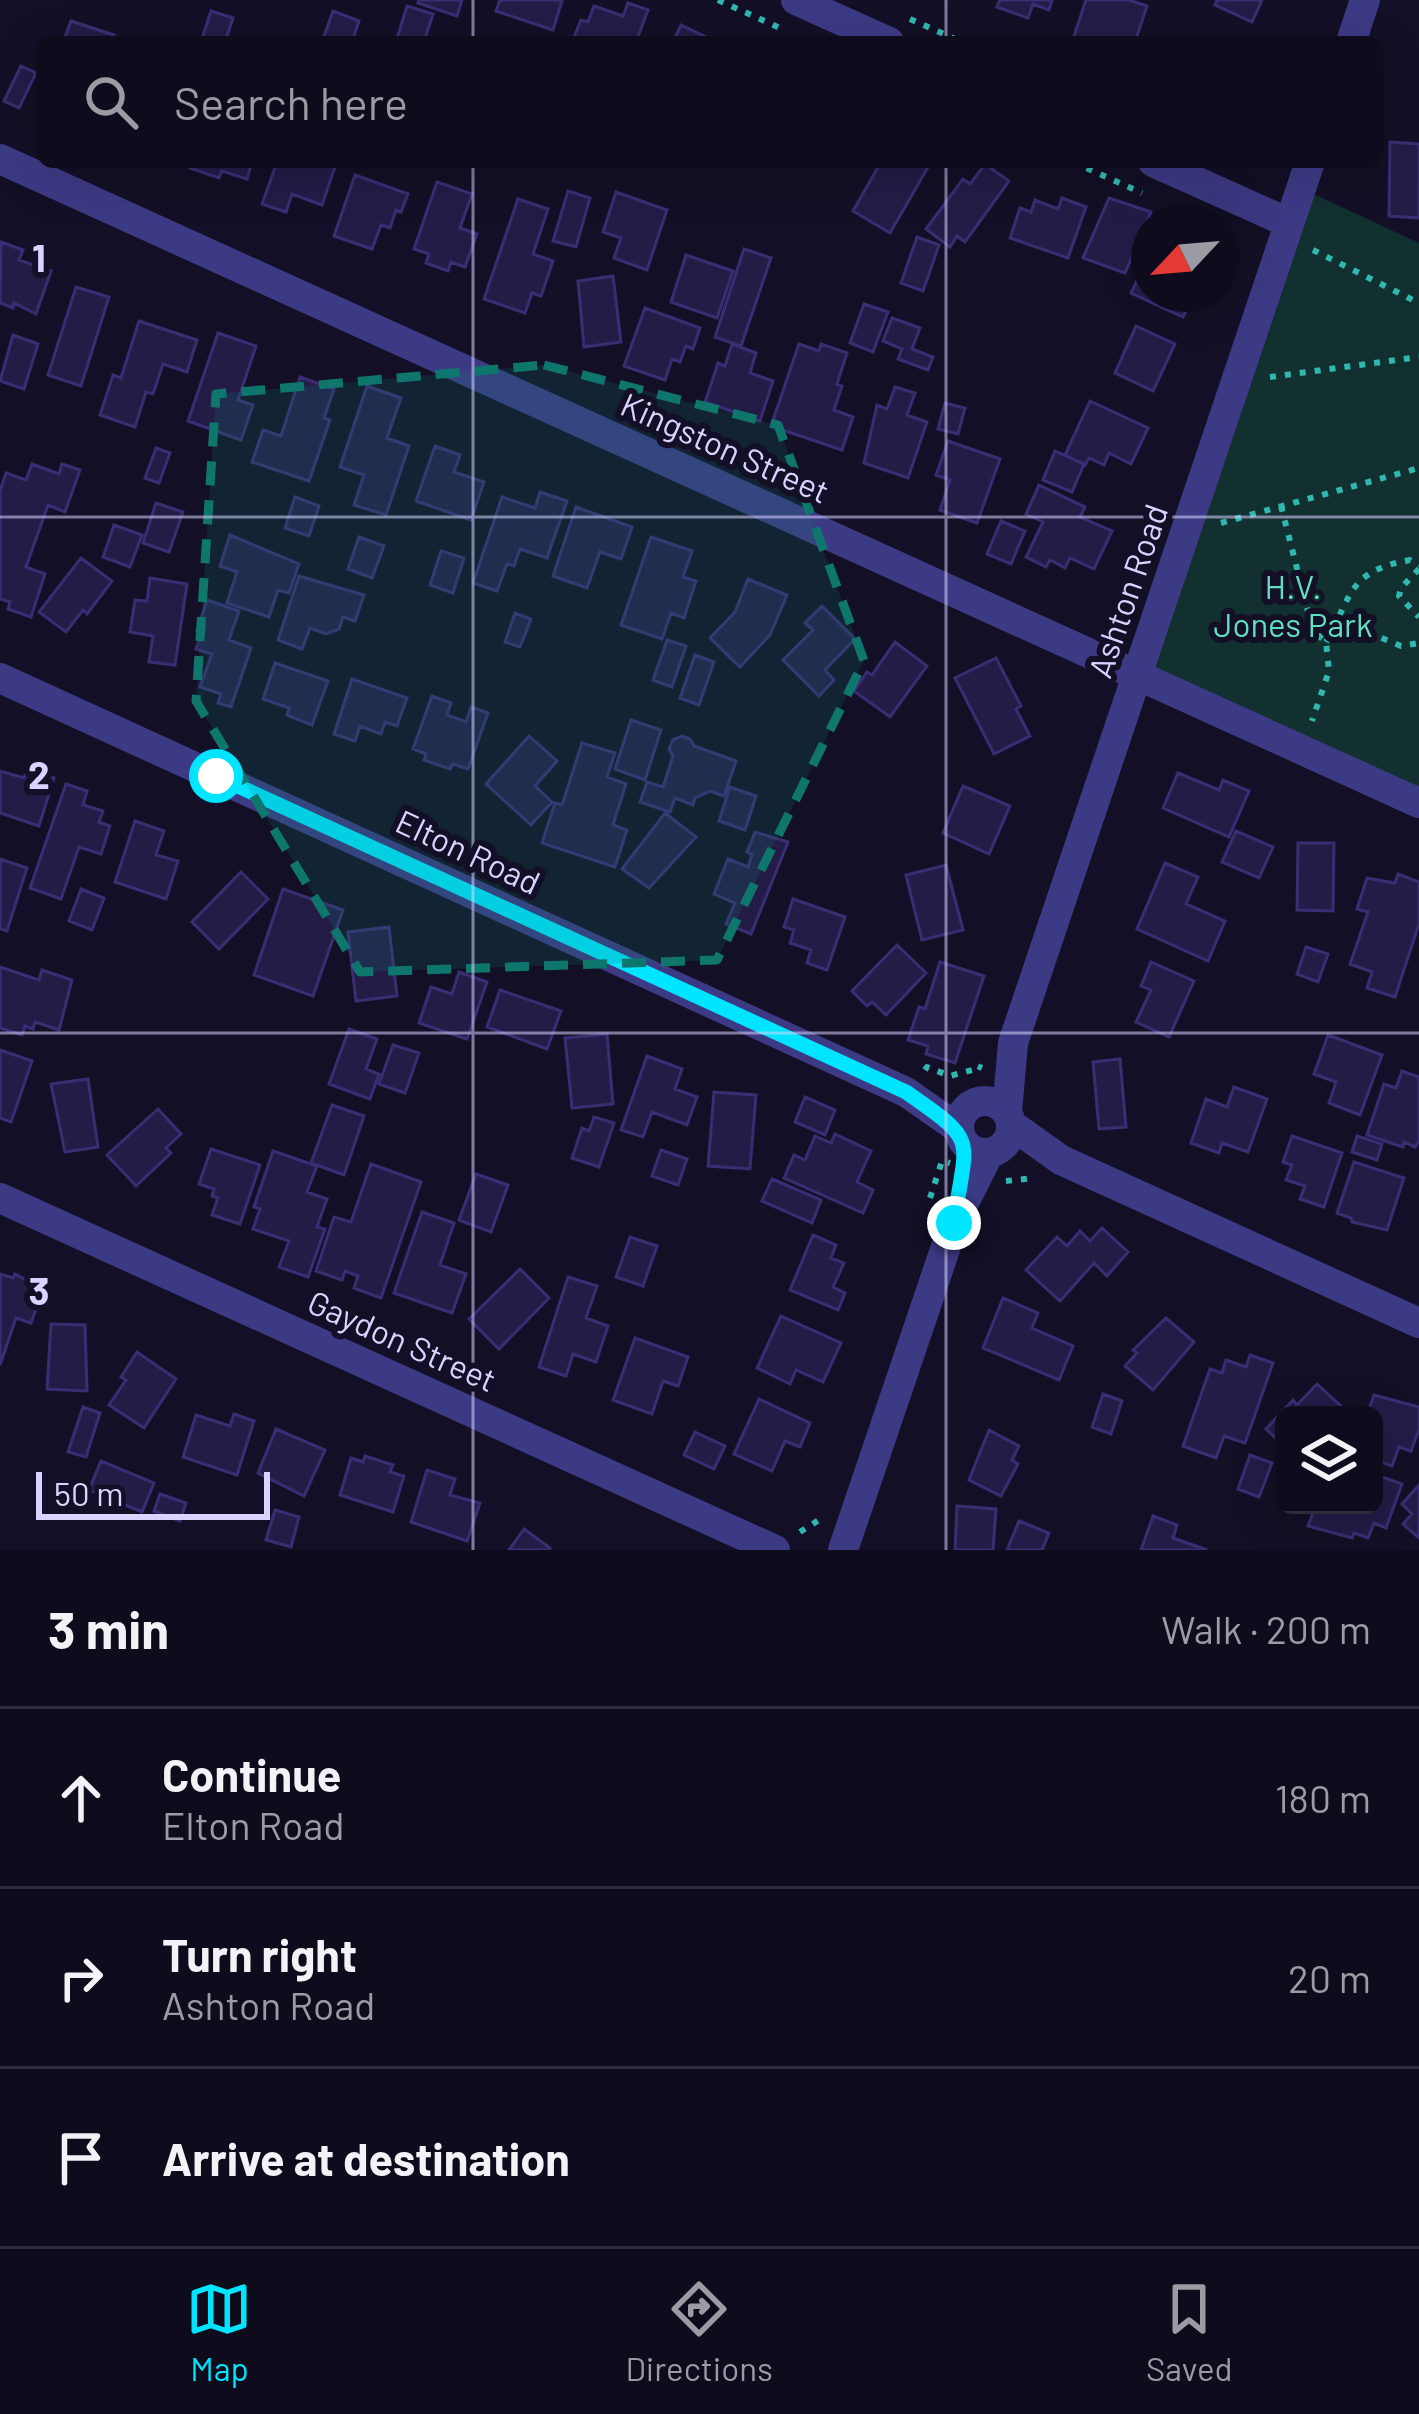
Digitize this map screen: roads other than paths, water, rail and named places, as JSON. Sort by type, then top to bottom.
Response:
[{"type":"street","points":[[796,0],[897,29]]},
{"type":"street","points":[[1353,36],[1365,0]]},
{"type":"street","name":"Kingston Street","points":[[0,159],[1419,803]]},
{"type":"street","points":[[1166,168],[1289,223]]},
{"type":"street","name":"Ashton Road","points":[[843,1550],[1308,168]]},
{"type":"street","name":"Elton Road","points":[[0,678],[913,1086],[1058,1174],[1419,1322]]},
{"type":"street","name":"Gaydon Street","points":[[0,1198],[775,1550]]},
{"type":"park label","name":"H.V. Jones Park","points":[[1293,606]]}]
